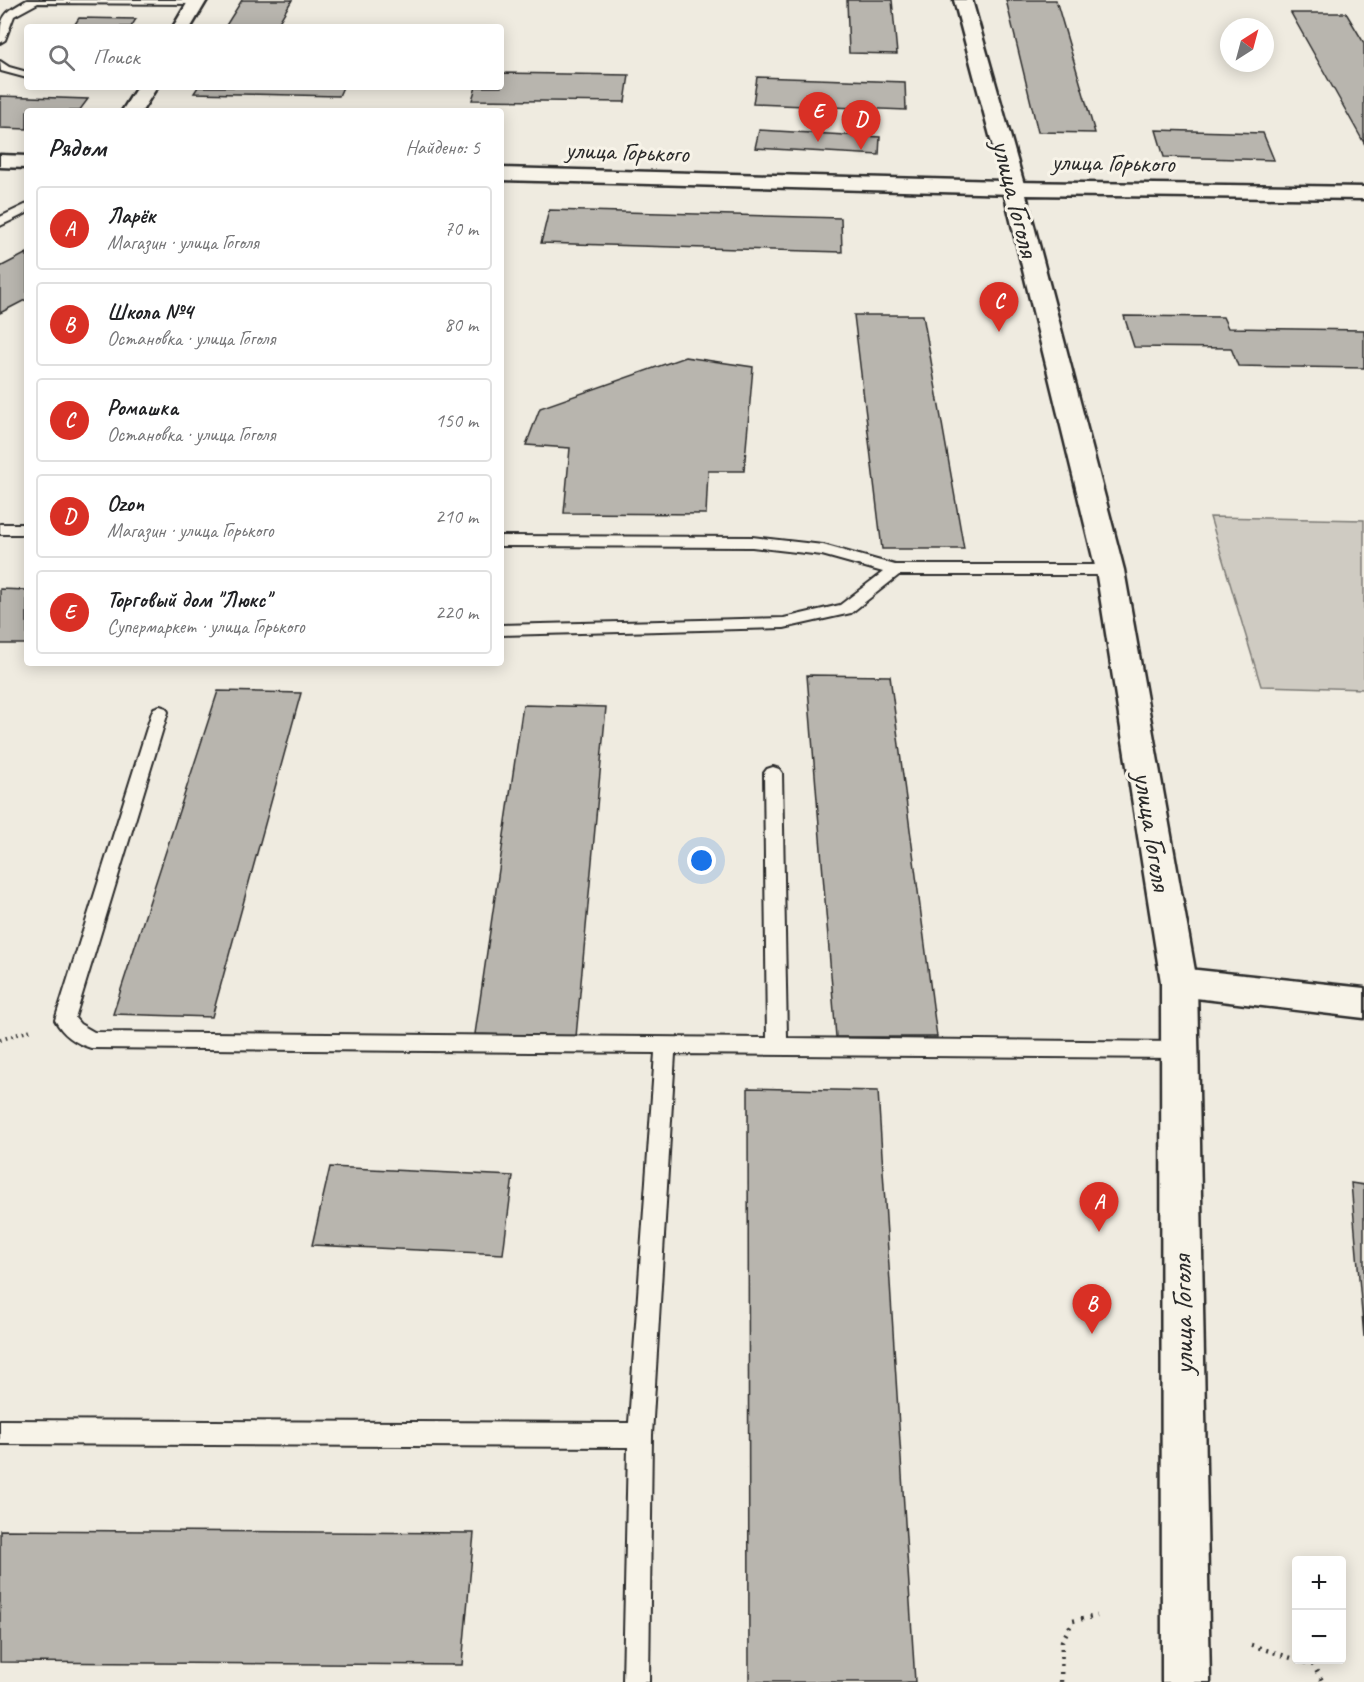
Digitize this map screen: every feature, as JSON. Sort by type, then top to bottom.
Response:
[{"type":"street","points":[[184,24],[198,0]]},
{"type":"street","name":"улица Гоголя","points":[[963,0],[1014,188],[1110,570],[1179,982],[1186,1682]]},
{"type":"street","points":[[134,108],[145,90]]},
{"type":"street","points":[[0,161],[24,162]]},
{"type":"street","name":"улица Горького","points":[[504,174],[1014,188],[1364,193]]},
{"type":"street","points":[[1179,982],[1364,1003]]},
{"type":"lane","points":[[0,40],[4,19],[10,11],[34,0],[198,0]]},
{"type":"lane","points":[[0,64],[5,69],[24,74]]},
{"type":"lane","points":[[0,222],[24,210]]},
{"type":"lane","points":[[0,529],[24,529]]},
{"type":"lane","points":[[504,541],[752,542],[823,550],[895,570],[1110,570]]},
{"type":"lane","points":[[504,630],[784,623],[845,609],[895,570]]},
{"type":"lane","points":[[160,712],[65,1020],[73,1030],[91,1040],[1179,1050]]},
{"type":"lane","points":[[773,773],[777,1046]]},
{"type":"lane","points":[[636,1682],[640,1436],[666,1045]]},
{"type":"lane","points":[[0,1432],[640,1436]]},
{"type":"path","points":[[1061,1682],[1062,1641],[1073,1621],[1097,1616]]},
{"type":"path","points":[[1251,1645],[1313,1665],[1323,1682]]},
{"type":"shaded area","points":[[1210,517],[1364,520],[1364,689],[1261,686]]},
{"type":"building","points":[[242,0],[292,0],[278,24],[227,24]]},
{"type":"building","points":[[847,0],[892,0],[897,54],[849,53]]},
{"type":"building","points":[[1006,0],[1056,0],[1095,133],[1038,132]]},
{"type":"building","points":[[1291,13],[1346,13],[1364,43],[1364,143]]},
{"type":"building","points":[[79,18],[136,19],[133,24],[75,24]]},
{"type":"building","points":[[504,73],[629,75],[625,102],[472,100],[475,90],[504,90]]},
{"type":"building","points":[[757,77],[905,82],[906,110],[753,104]]},
{"type":"building","points":[[196,90],[342,90],[339,96],[194,93]]},
{"type":"building","points":[[0,96],[88,99],[81,108],[24,108],[24,129],[0,128]]},
{"type":"building","points":[[759,130],[880,137],[879,155],[755,148]]},
{"type":"building","points":[[1156,130],[1263,133],[1274,160],[1164,157]]},
{"type":"building","points":[[549,210],[841,218],[842,252],[541,243]]},
{"type":"building","points":[[24,255],[24,301],[0,313],[0,267]]},
{"type":"building","points":[[854,315],[923,315],[964,549],[882,549]]},
{"type":"building","points":[[1124,316],[1223,317],[1228,328],[1364,330],[1364,368],[1238,366],[1231,348],[1134,347]]},
{"type":"building","points":[[685,357],[753,367],[744,471],[708,471],[706,514],[564,513],[570,448],[526,445],[540,408]]},
{"type":"building","points":[[0,589],[24,590],[24,644],[0,644]]},
{"type":"building","points":[[807,675],[890,676],[937,1037],[836,1037]]},
{"type":"building","points":[[218,691],[301,693],[212,1017],[113,1014]]},
{"type":"building","points":[[523,705],[606,707],[576,1037],[475,1034]]},
{"type":"building","points":[[748,1088],[878,1091],[915,1682],[749,1682]]},
{"type":"building","points":[[330,1167],[513,1176],[503,1254],[312,1245]]},
{"type":"building","points":[[1351,1183],[1364,1185],[1364,1337]]},
{"type":"building","points":[[0,1530],[474,1533],[462,1665],[0,1662]]},
{"type":"place","name":"Торговый дом \"Люкс\"","points":[[818,142]]},
{"type":"place","name":"Ozon","points":[[861,150]]},
{"type":"place","name":"Ромашка","points":[[999,332]]},
{"type":"place","name":"Ларёк","points":[[1099,1232]]},
{"type":"place","name":"Школа №4","points":[[1092,1334]]}]
